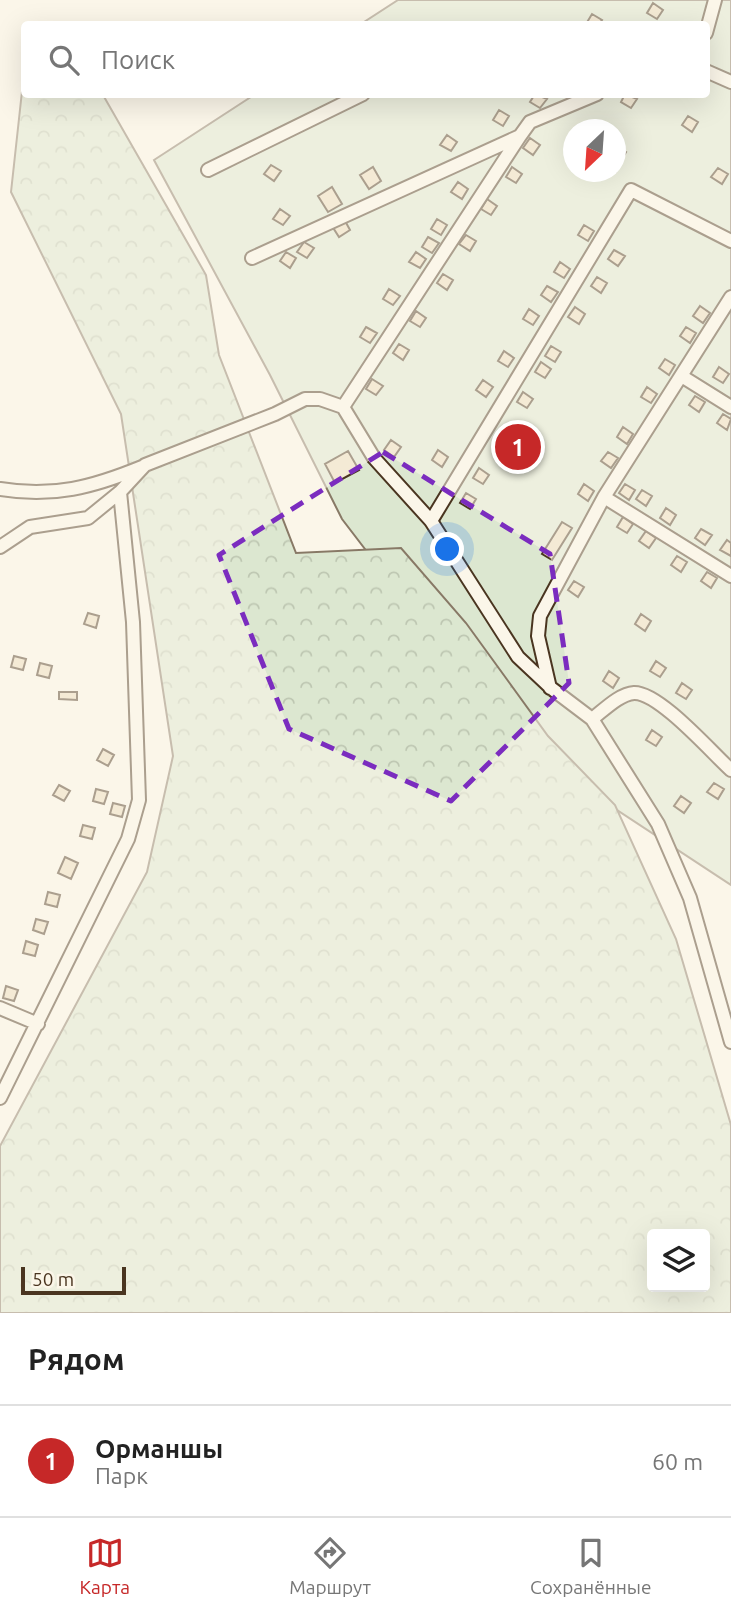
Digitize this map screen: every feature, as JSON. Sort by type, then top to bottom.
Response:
[{"type":"street","points":[[709,21],[715,0]]},
{"type":"street","points":[[710,73],[730,81]]},
{"type":"street","points":[[208,170],[355,98]]},
{"type":"street","points":[[343,407],[530,122],[587,98]]},
{"type":"street","points":[[252,258],[520,136]]},
{"type":"street","points":[[431,521],[631,190],[731,241]]},
{"type":"street","points":[[551,688],[538,636],[540,615],[604,497],[683,377],[731,297]]},
{"type":"street","points":[[683,377],[731,407]]},
{"type":"street","points":[[0,489],[24,493],[92,487],[275,414],[305,399],[320,398],[343,407],[374,458],[431,521],[518,657],[551,688],[592,719],[658,824],[690,898],[731,1042]]},
{"type":"street","points":[[0,545],[30,527],[88,518],[120,492],[145,465]]},
{"type":"street","points":[[0,1098],[128,838],[139,800],[133,622],[120,492]]},
{"type":"street","points":[[604,497],[731,576]]},
{"type":"street","points":[[592,719],[626,695],[635,693],[646,697],[679,721],[731,771]]},
{"type":"street","points":[[0,1008],[38,1024]]},
{"type":"highlighted area","points":[[383,452],[550,554],[569,683],[451,801],[289,729],[219,555]]},
{"type":"green space","points":[[398,0],[731,0],[731,885],[512,741],[342,519],[270,375],[154,160],[249,98],[710,98],[710,21],[366,21]]},
{"type":"green space","points":[[21,98],[105,98],[206,275],[219,355],[296,553],[401,548],[466,623],[548,736],[615,805],[676,939],[731,1125],[731,1313],[0,1313],[0,1146],[147,872],[173,756],[121,414],[11,192]]},
{"type":"building","points":[[653,3],[663,10],[657,19],[647,13]]},
{"type":"building","points":[[592,14],[602,20],[601,21],[588,21]]},
{"type":"building","points":[[532,98],[547,99],[540,108],[530,102]]},
{"type":"building","points":[[623,98],[637,99],[631,108],[621,102]]},
{"type":"building","points":[[499,110],[509,116],[503,126],[493,120]]},
{"type":"building","points":[[688,116],[698,122],[692,132],[682,125]]},
{"type":"building","points":[[447,135],[457,142],[451,151],[440,145]]},
{"type":"building","points":[[530,138],[540,145],[533,155],[523,148]]},
{"type":"building","points":[[271,165],[281,171],[274,181],[264,174]]},
{"type":"building","points":[[373,167],[381,181],[369,189],[360,175]]},
{"type":"building","points":[[512,167],[522,174],[516,183],[506,177]]},
{"type":"building","points":[[718,168],[728,174],[722,184],[711,177]]},
{"type":"building","points":[[458,182],[468,189],[462,199],[451,192]]},
{"type":"building","points":[[332,187],[342,204],[328,212],[318,196]]},
{"type":"building","points":[[487,199],[497,206],[491,215],[481,209]]},
{"type":"building","points":[[280,209],[290,216],[283,225],[273,219]]},
{"type":"building","points":[[344,219],[350,230],[339,237],[332,226]]},
{"type":"building","points":[[437,219],[447,225],[441,235],[431,229]]},
{"type":"building","points":[[584,225],[594,231],[588,241],[578,235]]},
{"type":"building","points":[[466,235],[476,241],[470,251],[459,244]]},
{"type":"building","points":[[428,237],[439,243],[432,253],[422,247]]},
{"type":"building","points":[[304,242],[314,248],[307,258],[297,252]]},
{"type":"building","points":[[614,250],[625,256],[618,266],[608,259]]},
{"type":"building","points":[[286,252],[296,258],[290,268],[280,261]]},
{"type":"building","points":[[416,252],[426,259],[420,268],[409,262]]},
{"type":"building","points":[[560,262],[570,269],[564,278],[554,272]]},
{"type":"building","points":[[443,274],[453,280],[447,290],[437,283]]},
{"type":"building","points":[[597,277],[607,283],[601,293],[591,286]]},
{"type":"building","points":[[547,286],[558,292],[551,302],[541,295]]},
{"type":"building","points":[[389,289],[400,296],[393,305],[383,299]]},
{"type":"building","points":[[700,306],[710,313],[703,323],[693,316]]},
{"type":"building","points":[[575,307],[585,314],[579,324],[568,317]]},
{"type":"building","points":[[529,309],[539,316],[533,325],[523,319]]},
{"type":"building","points":[[416,311],[426,318],[420,327],[410,321]]},
{"type":"building","points":[[366,327],[377,333],[370,343],[360,337]]},
{"type":"building","points":[[686,327],[696,333],[690,343],[680,336]]},
{"type":"building","points":[[399,344],[409,350],[403,360],[393,353]]},
{"type":"building","points":[[551,346],[561,352],[555,362],[545,356]]},
{"type":"building","points":[[504,351],[514,358],[508,367],[498,361]]},
{"type":"building","points":[[665,359],[675,365],[669,375],[659,368]]},
{"type":"building","points":[[541,362],[551,369],[545,378],[535,372]]},
{"type":"building","points":[[719,367],[729,374],[723,383],[713,377]]},
{"type":"building","points":[[372,379],[383,386],[376,395],[366,389]]},
{"type":"building","points":[[483,380],[493,387],[486,397],[476,390]]},
{"type":"building","points":[[647,387],[657,394],[651,403],[641,397]]},
{"type":"building","points":[[523,392],[533,399],[527,408],[517,402]]},
{"type":"building","points":[[695,396],[705,402],[699,412],[689,405]]},
{"type":"building","points":[[723,414],[731,419],[727,430],[717,423]]},
{"type":"building","points":[[623,427],[633,434],[627,444],[617,437]]},
{"type":"building","points":[[391,440],[401,447],[394,457],[384,450]]},
{"type":"building","points":[[438,450],[448,457],[442,467],[432,460]]},
{"type":"building","points":[[348,451],[359,470],[335,483],[325,464]]},
{"type":"building","points":[[608,452],[618,458],[611,468],[601,461]]},
{"type":"building","points":[[479,468],[489,475],[483,484],[473,478]]},
{"type":"building","points":[[584,484],[594,491],[588,501],[578,494]]},
{"type":"building","points":[[625,484],[635,490],[629,500],[619,493]]},
{"type":"building","points":[[642,490],[652,496],[646,506],[636,499]]},
{"type":"building","points":[[466,493],[476,499],[470,509],[460,503]]},
{"type":"building","points":[[666,508],[676,515],[670,525],[660,518]]},
{"type":"building","points":[[623,517],[633,524],[627,533],[617,527]]},
{"type":"building","points":[[562,522],[572,528],[552,560],[542,554]]},
{"type":"building","points":[[701,529],[712,535],[705,545],[695,538]]},
{"type":"building","points":[[646,531],[656,538],[649,548],[639,541]]},
{"type":"building","points":[[727,540],[731,543],[731,556],[720,550]]},
{"type":"building","points":[[677,556],[687,562],[681,572],[671,565]]},
{"type":"building","points":[[707,572],[717,578],[711,588],[701,581]]},
{"type":"building","points":[[574,581],[584,587],[578,597],[568,590]]},
{"type":"building","points":[[88,613],[99,616],[96,628],[84,624]]},
{"type":"building","points":[[641,614],[651,621],[645,631],[635,624]]},
{"type":"building","points":[[14,656],[26,659],[23,670],[11,667]]},
{"type":"building","points":[[656,661],[666,668],[660,677],[650,671]]},
{"type":"building","points":[[40,663],[52,666],[49,678],[37,675]]},
{"type":"building","points":[[609,671],[619,678],[613,688],[603,681]]},
{"type":"building","points":[[682,683],[692,690],[686,699],[676,693]]},
{"type":"building","points":[[59,692],[77,692],[77,700],[59,699]]},
{"type":"building","points":[[652,730],[662,737],[656,746],[646,740]]},
{"type":"building","points":[[103,749],[114,755],[108,766],[97,760]]},
{"type":"building","points":[[714,783],[724,789],[718,799],[707,792]]},
{"type":"building","points":[[59,785],[70,791],[64,801],[53,795]]},
{"type":"building","points":[[96,789],[108,792],[104,804],[93,801]]},
{"type":"building","points":[[681,796],[691,803],[684,813],[674,806]]},
{"type":"building","points":[[113,803],[125,806],[122,817],[110,814]]},
{"type":"building","points":[[83,825],[95,828],[92,839],[80,836]]},
{"type":"building","points":[[65,857],[78,863],[71,879],[58,873]]},
{"type":"building","points":[[48,892],[60,895],[57,907],[45,904]]},
{"type":"building","points":[[36,919],[48,922],[44,934],[33,930]]},
{"type":"building","points":[[26,941],[38,945],[35,956],[23,953]]},
{"type":"building","points":[[6,986],[18,990],[14,1001],[3,998]]},
{"type":"place","name":"Орманшы","points":[[518,447]]}]
